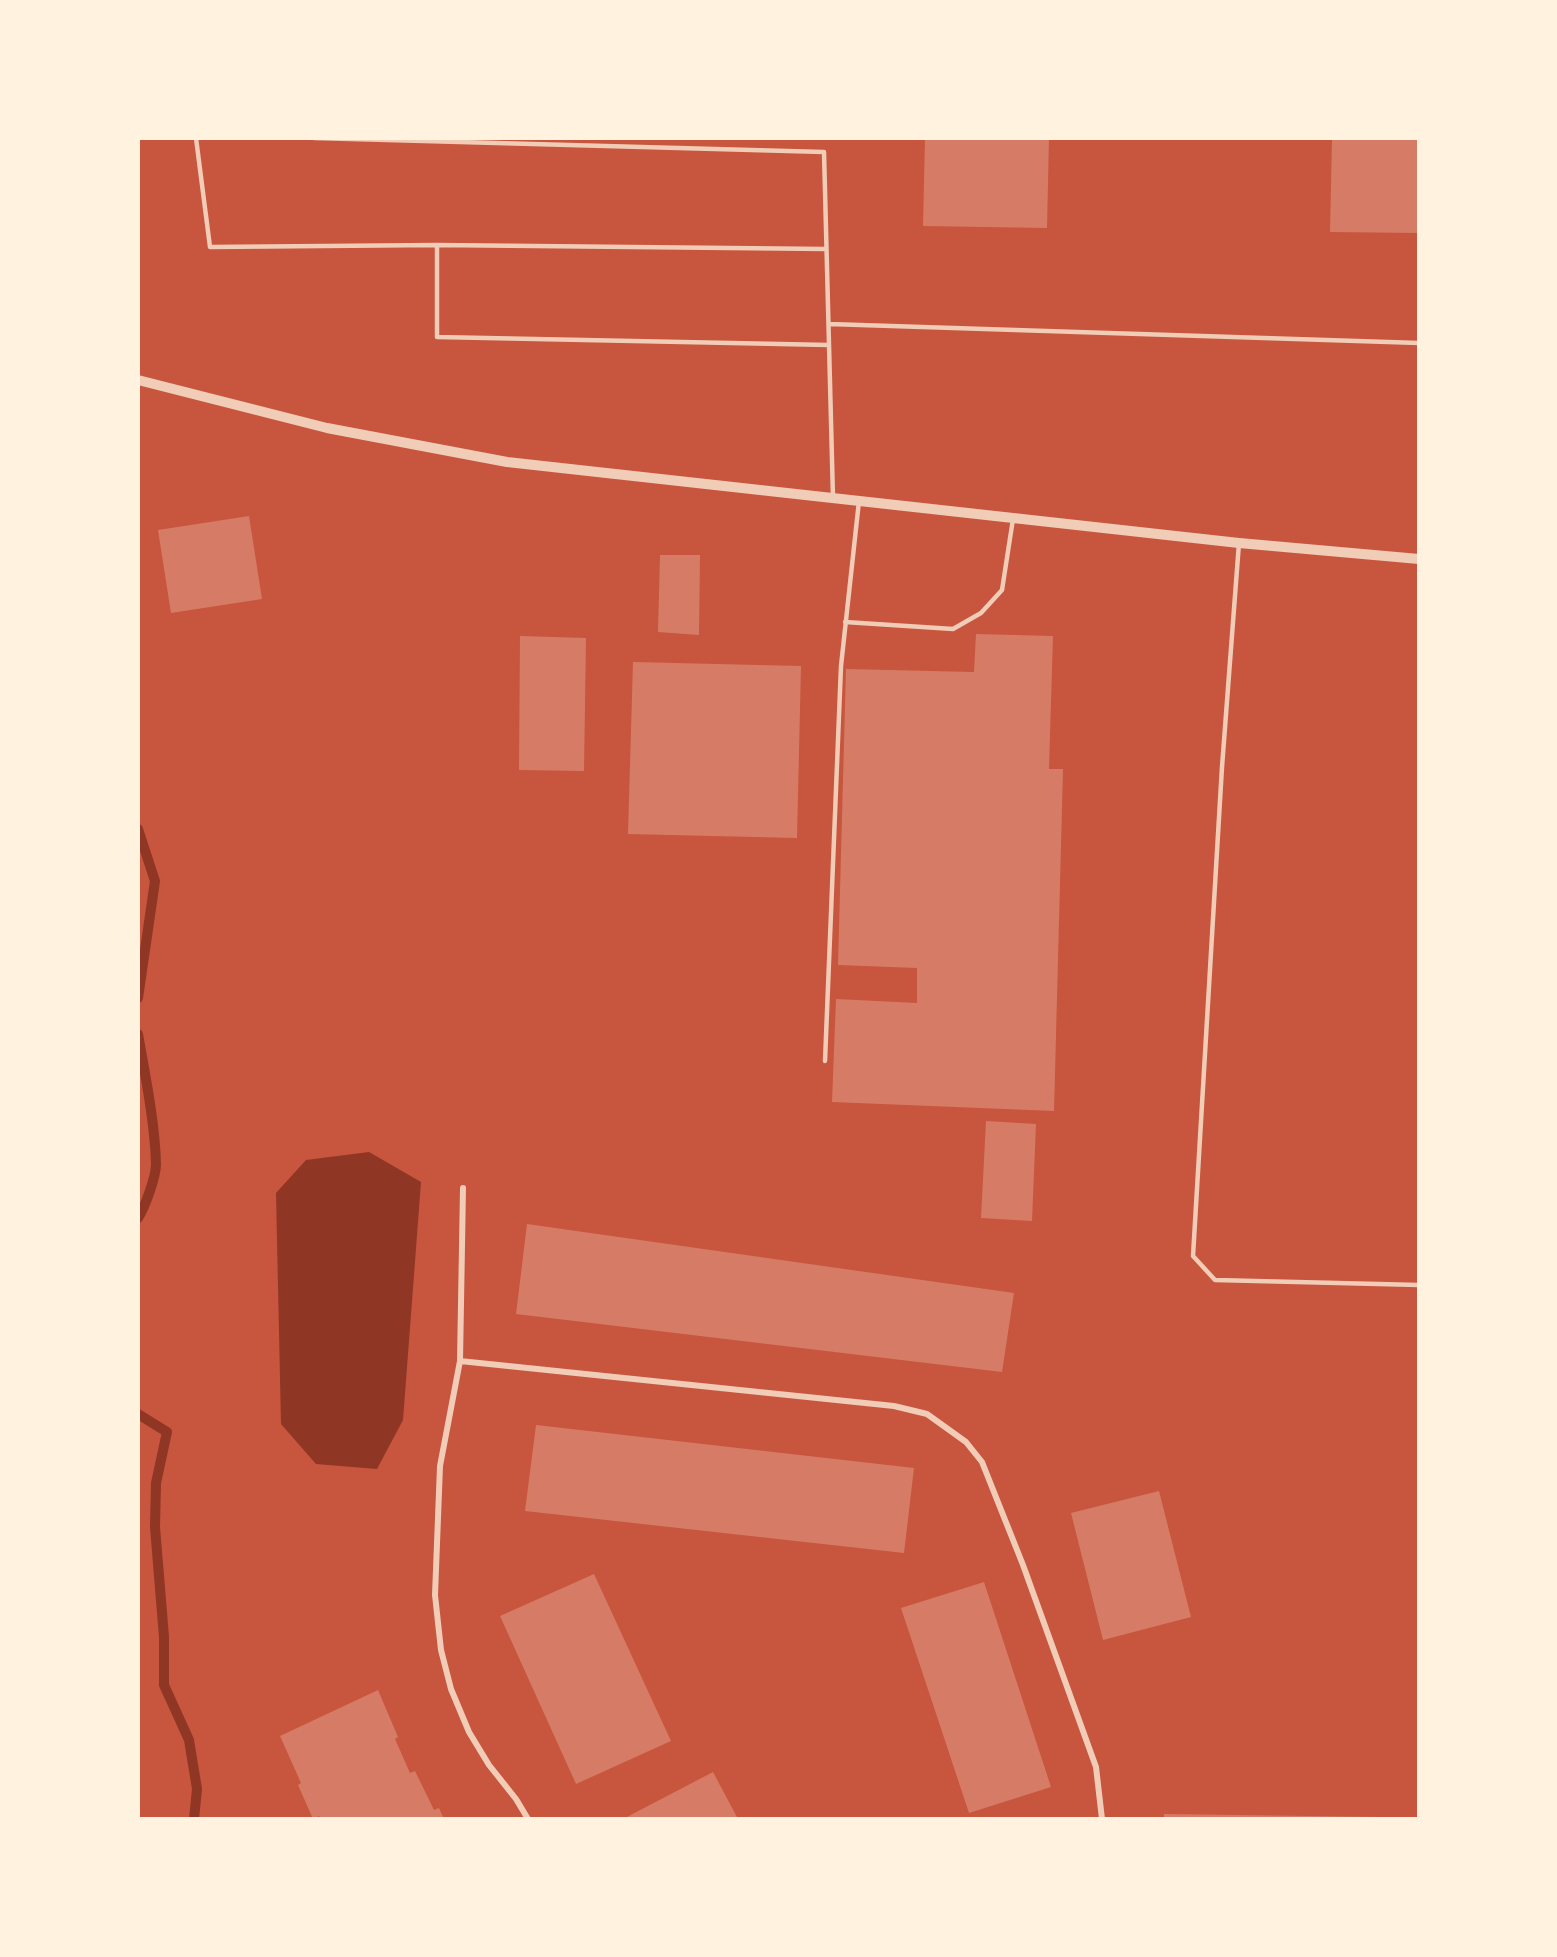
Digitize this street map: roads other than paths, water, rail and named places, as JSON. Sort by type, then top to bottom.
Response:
[{"type":"street","points":[[138,380],[327,428],[507,462],[1239,543],[1419,560]]},
{"type":"street","points":[[463,1188],[460,1361],[440,1466],[435,1595],[441,1650],[451,1689],[469,1732],[489,1765],[516,1799],[528,1819]]},
{"type":"street","points":[[460,1361],[894,1406],[927,1414],[966,1442],[981,1462],[1023,1564],[1096,1767],[1102,1819]]},
{"type":"lane","points":[[196,138],[210,247],[437,245],[826,249]]},
{"type":"lane","points":[[314,138],[824,152],[833,498]]},
{"type":"lane","points":[[437,245],[437,337],[829,345]]},
{"type":"lane","points":[[829,324],[1419,343]]},
{"type":"lane","points":[[825,1061],[841,666],[859,501]]},
{"type":"lane","points":[[845,622],[953,629],[981,613],[1002,590],[1013,517]]},
{"type":"lane","points":[[1239,543],[1222,767],[1193,1256],[1215,1281],[1419,1285]]},
{"type":"waterway","points":[[138,829],[155,881],[138,998]]},
{"type":"waterway","points":[[138,1034],[152,1115],[156,1164],[150,1192],[138,1218]]},
{"type":"waterway","points":[[138,1414],[167,1432],[156,1483],[155,1527],[164,1637],[164,1685],[189,1740],[197,1789],[194,1819]]}]
